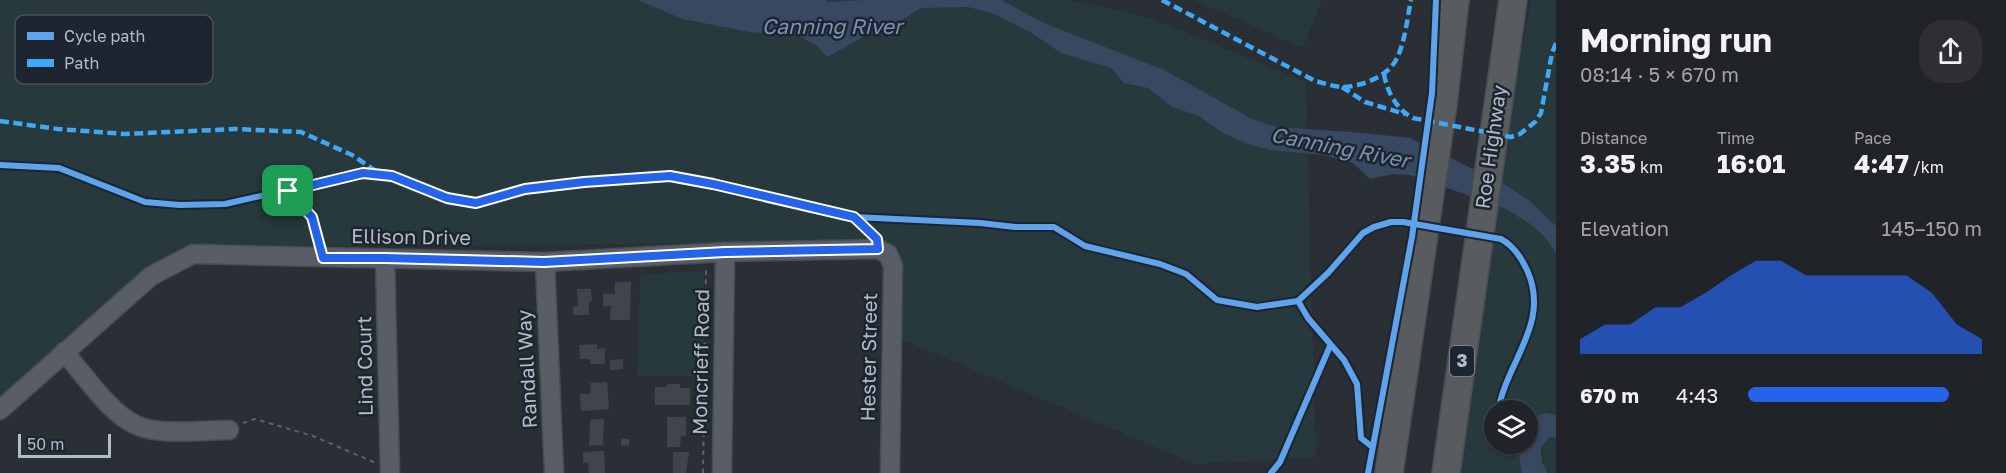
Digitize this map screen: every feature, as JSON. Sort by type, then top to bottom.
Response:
[{"type":"highway","points":[[1389,473],[1443,104],[1455,0]]},
{"type":"highway","name":"Roe Highway","points":[[1446,473],[1513,0]]},
{"type":"street","name":"Ellison Drive","points":[[0,410],[151,276],[193,254],[544,262],[725,252],[878,249]]},
{"type":"street","name":"Hester Street","points":[[878,249],[888,254],[893,266],[890,473]]},
{"type":"street","name":"Moncrieff Road","points":[[722,473],[725,252]]},
{"type":"street","name":"Lind Court","points":[[385,258],[390,469]]},
{"type":"street","name":"Randall Way","points":[[544,262],[554,473]]},
{"type":"street","points":[[64,352],[114,410],[136,426],[166,432],[229,430]]},
{"type":"path","points":[[703,473],[706,269]]},
{"type":"path","points":[[229,430],[255,419],[313,436],[390,469]]},
{"type":"shaded area","points":[[0,0],[1071,0],[1151,18],[1306,82],[1316,457],[1195,464],[899,338],[900,254],[875,242],[189,247],[0,401]]},
{"type":"shaded area","points":[[1194,0],[1322,0],[1303,48]]},
{"type":"shaded area","points":[[1531,0],[1556,0],[1556,473],[1457,473],[1499,171]]},
{"type":"shaded area","points":[[704,271],[703,376],[637,376],[640,274]]},
{"type":"water","name":"Canning River","points":[[638,0],[825,0],[828,2],[1001,0],[1046,24],[1164,70],[1252,119],[1276,127],[1410,138],[1504,184],[1530,201],[1556,226],[1556,253],[1544,236],[1529,223],[1504,208],[1410,175],[1393,174],[1370,179],[1353,163],[1323,155],[1271,150],[1248,144],[1223,133],[1199,116],[1172,107],[1148,88],[1124,83],[1111,68],[1061,53],[1032,33],[992,13],[968,7],[921,8],[897,23],[877,25],[860,39],[827,57],[817,46],[797,35],[750,32],[682,19]]},
{"type":"building","points":[[615,282],[631,282],[630,320],[610,320],[611,306],[603,306],[603,294],[615,294]]},
{"type":"building","points":[[577,289],[591,289],[592,301],[589,302],[589,315],[573,315],[573,307],[578,306]]},
{"type":"building","points":[[597,344],[597,349],[605,348],[605,364],[590,364],[590,359],[580,359],[579,345]]},
{"type":"building","points":[[623,359],[623,369],[610,370],[610,360]]},
{"type":"building","points":[[607,382],[609,409],[581,411],[580,394],[591,394],[590,383]]},
{"type":"building","points":[[667,384],[680,384],[680,388],[690,388],[690,405],[655,405],[655,387],[667,387]]},
{"type":"building","points":[[667,417],[686,417],[686,436],[681,436],[680,447],[667,447]]},
{"type":"building","points":[[604,419],[603,445],[589,446],[590,420]]},
{"type":"building","points":[[621,438],[629,439],[629,446],[621,445]]},
{"type":"building","points":[[604,451],[605,473],[589,473],[588,462],[583,463],[583,452]]},
{"type":"building","points":[[673,452],[689,452],[686,473],[673,473]]},
{"type":"waterway","name":"Canning River","points":[[1536,473],[1532,469],[1529,445],[1546,424],[1556,427]]},
{"type":"marked path","points":[[1162,0],[1315,81],[1343,87],[1373,80],[1392,66],[1402,46],[1411,0]]},
{"type":"marked path","points":[[1384,74],[1394,100],[1407,115],[1413,118],[1511,137],[1520,134],[1535,122],[1541,113],[1552,53],[1556,43]]},
{"type":"marked path","points":[[1342,87],[1365,102],[1405,114]]},
{"type":"marked path","points":[[0,121],[58,129],[125,134],[236,129],[301,132],[352,155],[376,171]]},
{"type":"cycle path","points":[[1368,473],[1412,237],[1432,93],[1436,0]]},
{"type":"cycle path","points":[[0,165],[59,168],[145,202],[180,205],[225,204],[363,173],[392,176],[447,198],[476,203],[525,189],[670,176],[854,217],[980,223],[1015,227],[1054,227],[1085,246],[1160,264],[1186,274],[1217,300],[1257,307],[1298,301],[1328,273],[1363,233],[1391,222],[1403,222],[1501,239],[1513,248],[1525,265],[1533,289],[1534,307],[1531,324],[1501,400]]},
{"type":"cycle path","points":[[288,191],[312,217],[323,258]]},
{"type":"cycle path","points":[[1298,301],[1308,318],[1344,360],[1357,384],[1361,438],[1371,446]]},
{"type":"cycle path","points":[[1271,473],[1280,462],[1330,346]]},
{"type":"route","points":[[363,173],[392,176],[447,198],[476,203],[525,189],[670,176],[854,217],[877,239],[878,249],[725,252],[544,262],[323,258],[312,217],[288,191],[363,173]]}]
